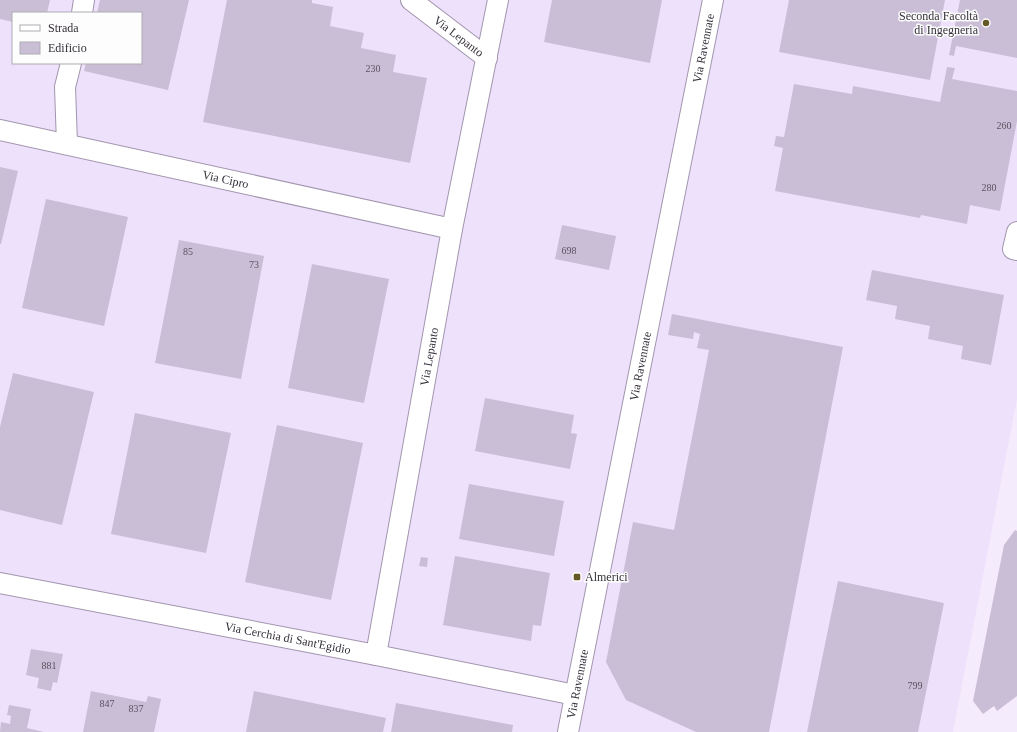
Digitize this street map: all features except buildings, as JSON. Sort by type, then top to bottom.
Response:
[{"type":"street","points":[[82,12],[84,0]]},
{"type":"street","name":"Via Lepanto","points":[[411,0],[487,58]]},
{"type":"street","name":"Via Lepanto","points":[[376,655],[452,228],[498,0]]},
{"type":"street","name":"Via Ravennate","points":[[568,732],[713,0]]},
{"type":"street","points":[[67,144],[65,87],[71,64]]},
{"type":"street","name":"Via Cipro","points":[[0,130],[452,228]]},
{"type":"street","name":"Via Cerchia di Sant'Egidio","points":[[0,583],[376,655],[575,695]]},
{"type":"shaded area","points":[[0,0],[1017,0],[1017,399],[953,732],[0,732]]},
{"type":"place","name":"Seconda Facoltà di Ingegneria","points":[[986,23]]},
{"type":"place","name":"Almerici","points":[[577,577]]}]
